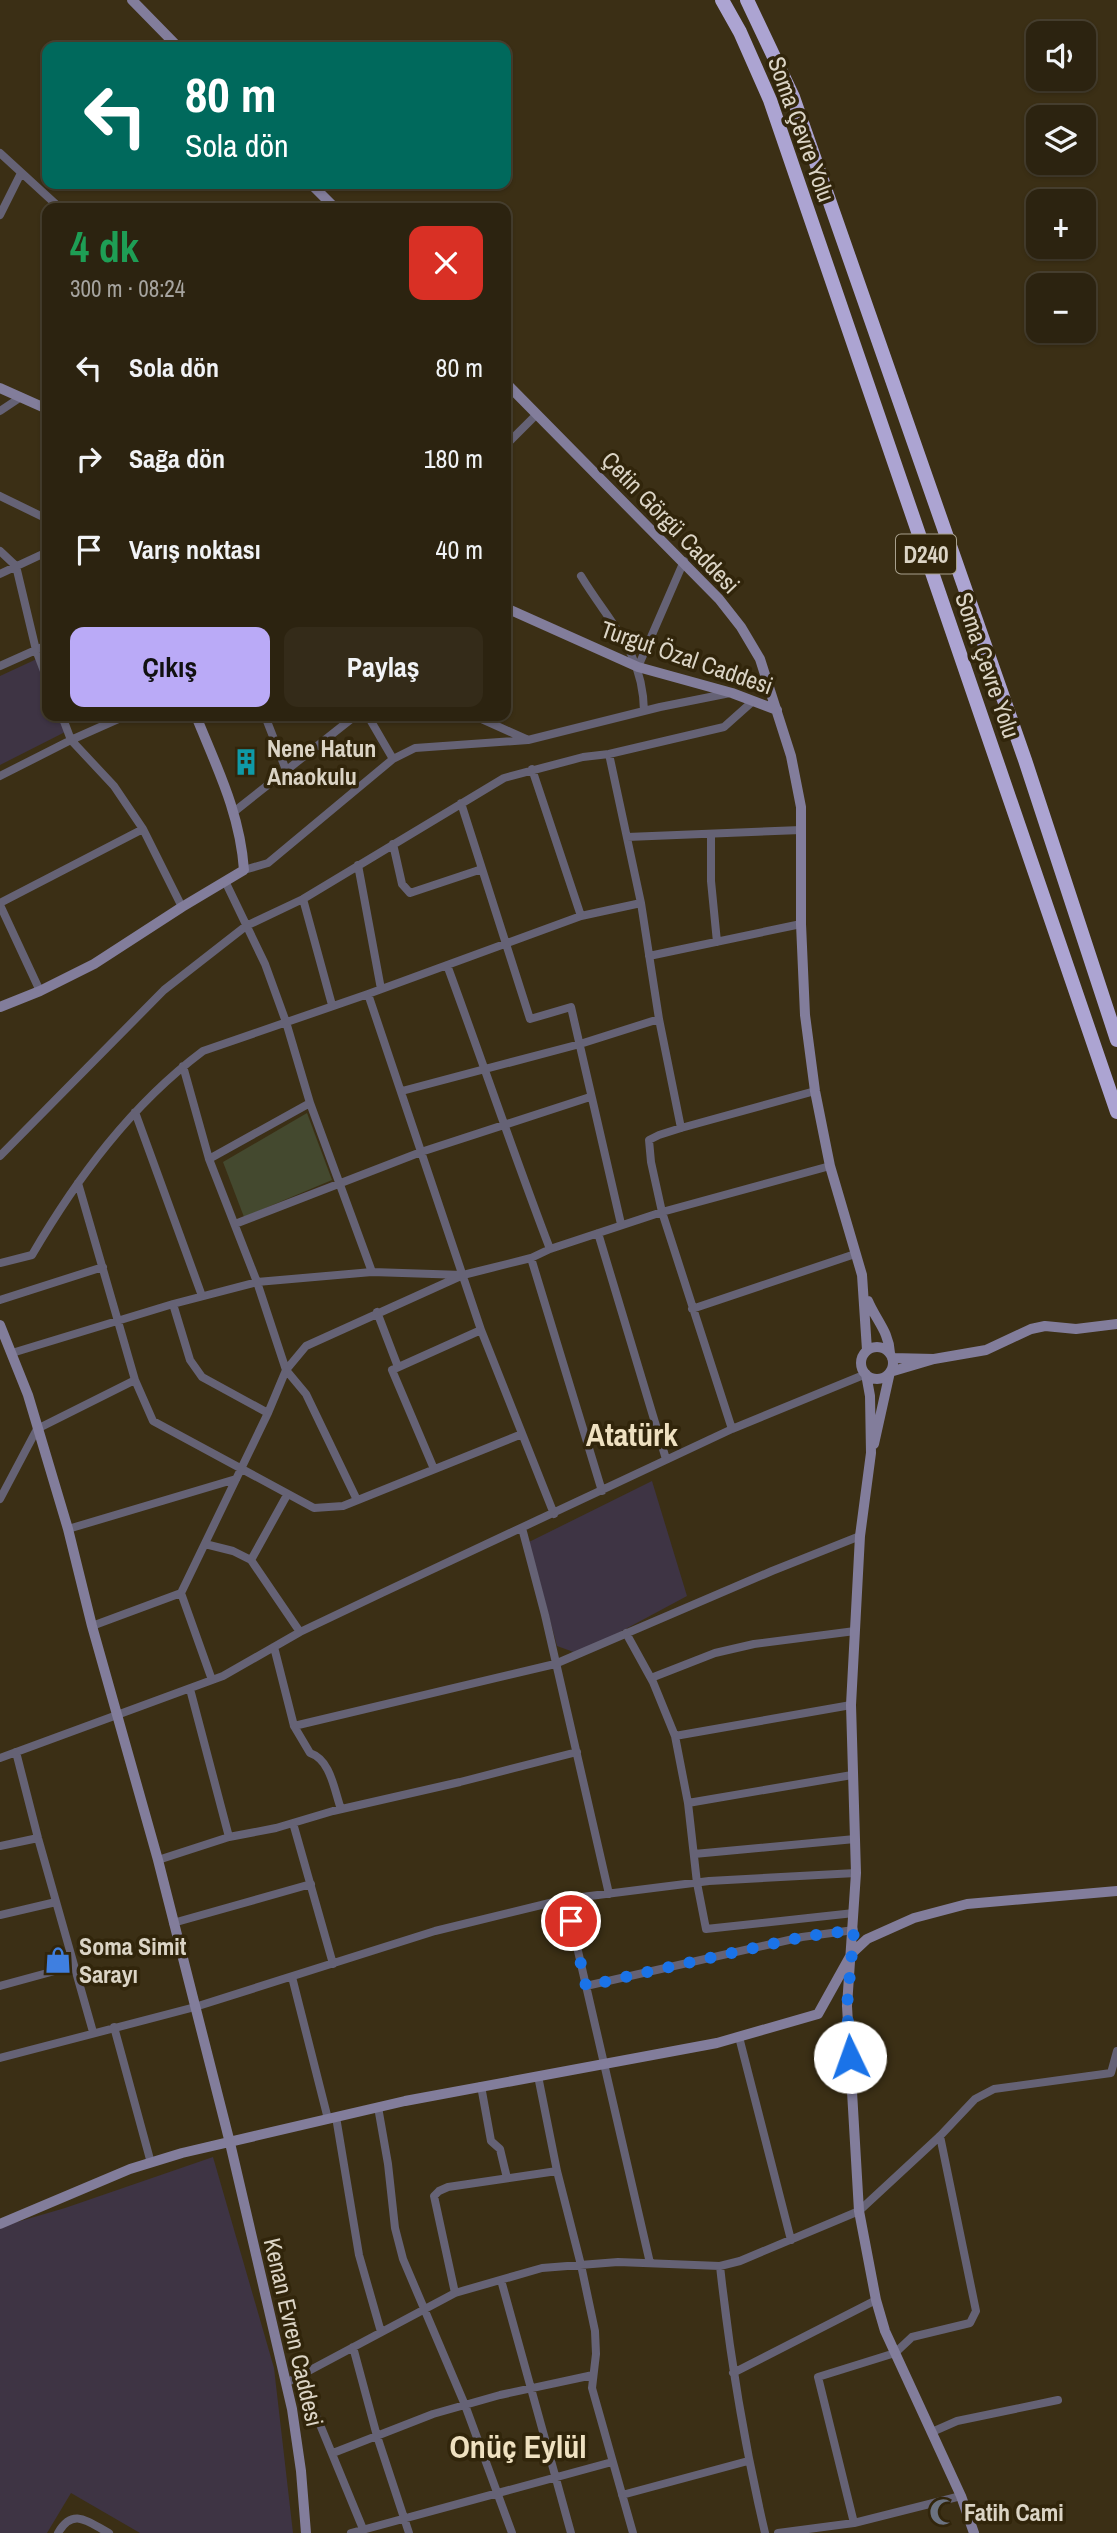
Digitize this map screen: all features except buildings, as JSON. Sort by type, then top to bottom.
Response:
[{"type":"highway","name":"Soma Çevre Yolu","points":[[722,0],[740,32],[770,100],[1117,1112]]},
{"type":"highway","name":"Soma Çevre Yolu","points":[[747,0],[793,97],[1025,760],[1117,1040]]},
{"type":"street","points":[[132,0],[173,42]]},
{"type":"street","points":[[0,153],[54,203]]},
{"type":"street","points":[[0,215],[21,173]]},
{"type":"street","points":[[316,189],[330,203]]},
{"type":"street","points":[[0,388],[42,407]]},
{"type":"street","name":"Çetin Görgü Caddesi","points":[[511,388],[719,598],[741,626],[760,659],[791,756],[801,807],[801,925],[805,1015],[815,1091],[830,1167],[862,1275],[865,1295]]},
{"type":"street","points":[[0,411],[21,397]]},
{"type":"street","points":[[511,441],[536,415]]},
{"type":"street","points":[[0,496],[42,517]]},
{"type":"street","points":[[0,551],[16,566],[42,666]]},
{"type":"street","points":[[0,574],[42,554]]},
{"type":"street","points":[[638,667],[684,561]]},
{"type":"street","points":[[581,576],[626,642],[638,667],[643,687],[644,711]]},
{"type":"street","name":"Turgut Özal Caddesi","points":[[511,610],[638,667],[732,692],[777,710]]},
{"type":"street","points":[[0,666],[42,647]]},
{"type":"street","points":[[0,1007],[94,964],[225,881],[244,870],[268,863],[393,759],[415,748],[528,740],[732,692]]},
{"type":"street","points":[[0,1156],[164,990],[246,926],[303,900],[504,778],[583,757],[609,754],[724,727],[752,702]]},
{"type":"street","points":[[64,721],[71,740],[114,786],[143,829],[182,907]]},
{"type":"street","points":[[0,776],[114,721]]},
{"type":"street","points":[[198,721],[235,811],[242,840],[244,870]]},
{"type":"street","points":[[267,721],[286,770]]},
{"type":"street","points":[[235,811],[349,721]]},
{"type":"street","points":[[371,721],[393,759]]},
{"type":"street","points":[[486,721],[528,740]]},
{"type":"street","points":[[609,754],[641,903],[659,1018],[681,1128]]},
{"type":"street","points":[[532,769],[581,916]]},
{"type":"street","points":[[461,803],[530,1019],[571,1007],[621,1224]]},
{"type":"street","points":[[40,991],[0,904],[143,829]]},
{"type":"street","points":[[627,837],[801,830]]},
{"type":"street","points":[[711,834],[711,881],[716,942]]},
{"type":"street","points":[[393,844],[402,884],[410,894],[482,869]]},
{"type":"street","points":[[358,865],[381,989]]},
{"type":"street","points":[[225,881],[265,964],[286,1022],[310,1103],[372,1272]]},
{"type":"street","points":[[303,900],[332,1005]]},
{"type":"street","points":[[0,1263],[32,1255],[62,1204],[135,1112],[183,1066],[203,1051],[581,916],[641,903]]},
{"type":"street","points":[[649,956],[801,925]]},
{"type":"street","points":[[447,965],[550,1249]]},
{"type":"street","points":[[368,994],[481,1330],[554,1514]]},
{"type":"street","points":[[402,1091],[580,1044],[659,1018]]},
{"type":"street","points":[[183,1066],[209,1159],[257,1282],[286,1370],[306,1394],[357,1500]]},
{"type":"street","points":[[732,1429],[662,1212],[649,1140],[681,1128],[815,1091]]},
{"type":"street","points":[[235,1224],[421,1152],[590,1097]]},
{"type":"street","points":[[209,1159],[310,1103]]},
{"type":"street","points":[[135,1112],[202,1296]]},
{"type":"street","points":[[92,1626],[181,1593],[286,1370],[306,1346],[463,1275],[531,1258],[621,1224],[830,1167]]},
{"type":"street","points":[[78,1183],[135,1380],[153,1421],[314,1508],[343,1506],[522,1434]]},
{"type":"street","points":[[598,1233],[666,1459]]},
{"type":"street","points":[[692,1309],[855,1254]]},
{"type":"street","points":[[531,1258],[602,1491]]},
{"type":"street","points":[[0,1300],[103,1268]]},
{"type":"street","points":[[12,1353],[173,1304],[257,1282],[372,1272],[463,1275]]},
{"type":"street","points":[[865,1295],[867,1350]]},
{"type":"street","points":[[865,1295],[890,1341],[891,1355],[877,1437],[871,1453]]},
{"type":"street","points":[[173,1304],[190,1360],[202,1377],[268,1413]]},
{"type":"street","points":[[377,1312],[398,1367]]},
{"type":"street","points":[[0,1758],[223,1676],[300,1632],[666,1459],[866,1374],[881,1378],[890,1372],[934,1359],[994,1347],[1031,1329],[1045,1326],[1076,1329],[1117,1324]]},
{"type":"street","name":"Kenan Evren Caddesi","points":[[0,1325],[28,1395],[68,1529],[92,1626],[158,1860],[230,2143],[286,2383],[301,2471],[306,2533]]},
{"type":"street","points":[[434,1469],[392,1370],[481,1330]]},
{"type":"street","points":[[934,1359],[891,1355],[877,1346],[867,1350],[861,1359],[870,1396],[871,1453],[860,1536],[851,1705],[856,1872],[847,2006],[859,2211],[876,2300],[886,2332],[961,2496],[974,2533]]},
{"type":"street","points":[[0,1499],[37,1429],[135,1380]]},
{"type":"street","points":[[68,1529],[236,1479]]},
{"type":"street","points":[[251,1560],[287,1495]]},
{"type":"street","points":[[522,1528],[609,1894]]},
{"type":"street","points":[[294,1726],[555,1664],[860,1536]]},
{"type":"street","points":[[205,1544],[233,1551],[251,1560],[300,1632]]},
{"type":"street","points":[[181,1593],[212,1680]]},
{"type":"street","points":[[651,1678],[715,1653],[754,1644],[855,1631]]},
{"type":"street","points":[[626,1633],[651,1678],[675,1737],[688,1802],[697,1883],[706,1929],[854,1913]]},
{"type":"street","points":[[274,1647],[294,1726],[310,1753],[320,1756],[326,1763],[341,1809]]},
{"type":"street","points":[[190,1689],[229,1838]]},
{"type":"street","points":[[675,1737],[851,1705]]},
{"type":"street","points":[[16,1752],[55,1902],[93,2032]]},
{"type":"street","points":[[158,1860],[229,1838],[341,1809],[576,1752]]},
{"type":"street","points":[[688,1802],[852,1775]]},
{"type":"street","points":[[293,1823],[333,1964]]},
{"type":"street","points":[[0,1846],[38,1838]]},
{"type":"street","points":[[694,1854],[855,1839]]},
{"type":"street","points":[[0,2058],[114,2026],[195,2007],[435,1931],[566,1899],[697,1883],[856,1872]]},
{"type":"street","points":[[173,1923],[311,1884]]},
{"type":"street","points":[[0,2224],[130,2169],[151,2163],[379,2107],[738,2037],[818,2014],[852,1953],[867,1939],[936,1911],[967,1904],[1117,1891]]},
{"type":"street","points":[[566,1899],[650,2263]]},
{"type":"street","points":[[0,1915],[55,1902]]},
{"type":"street","points":[[586,1986],[802,1937],[854,1930]]},
{"type":"street","points":[[0,1986],[73,1966]]},
{"type":"street","points":[[292,1977],[332,2118],[359,2255],[381,2332]]},
{"type":"street","points":[[114,2026],[151,2163]]},
{"type":"street","points":[[738,2037],[791,2240]]},
{"type":"street","points":[[286,2383],[455,2293],[542,2268],[618,2262],[720,2266],[740,2261],[859,2211],[940,2136],[975,2099],[995,2089],[1111,2073],[1117,2051]]},
{"type":"street","points":[[538,2076],[594,2331],[596,2354],[592,2388],[633,2533]]},
{"type":"street","points":[[481,2086],[491,2141],[500,2149],[507,2178]]},
{"type":"street","points":[[379,2107],[403,2259],[464,2404],[512,2533]]},
{"type":"street","points":[[854,2524],[818,2377],[895,2353],[912,2337],[970,2323],[976,2311],[940,2136]]},
{"type":"street","points":[[455,2293],[434,2196],[448,2187],[557,2171]]},
{"type":"street","points":[[720,2266],[733,2373],[748,2461],[765,2533]]},
{"type":"street","points":[[501,2280],[571,2533]]},
{"type":"street","points":[[733,2373],[876,2300]]},
{"type":"street","points":[[353,2347],[377,2436],[410,2533]]},
{"type":"street","points":[[333,2453],[464,2404],[593,2375]]},
{"type":"street","points":[[300,2376],[363,2529]]},
{"type":"street","points":[[932,2432],[957,2421],[1058,2400]]},
{"type":"street","points":[[622,2495],[748,2461]]},
{"type":"street","points":[[351,2533],[612,2462]]},
{"type":"street","points":[[778,2533],[854,2524],[961,2496]]},
{"type":"street","points":[[58,2533],[64,2523],[72,2518],[82,2518],[109,2533]]},
{"type":"shaded area","points":[[41,657],[42,721],[66,721],[69,730],[0,765],[0,676]]},
{"type":"shaded area","points":[[652,1481],[687,1596],[579,1654],[557,1646],[529,1542]]},
{"type":"shaded area","points":[[213,2157],[274,2368],[293,2533],[140,2533],[71,2493],[47,2533],[0,2533],[0,2227],[65,2208]]},
{"type":"green space","points":[[307,1113],[332,1180],[244,1217],[223,1162]]},
{"type":"place","name":"Nene Hatun Anaokulu","points":[[246,762]]},
{"type":"place","name":"Soma Simit Sarayı","points":[[58,1960]]},
{"type":"place","name":"Fatih Cami","points":[[943,2512]]},
{"type":"district","name":"Atatürk","points":[[632,1434]]},
{"type":"district","name":"Onüç Eylül","points":[[518,2446]]},
{"type":"route","points":[[571,1921],[586,1986],[802,1937],[854,1930],[847,2006],[850,2057]]}]
